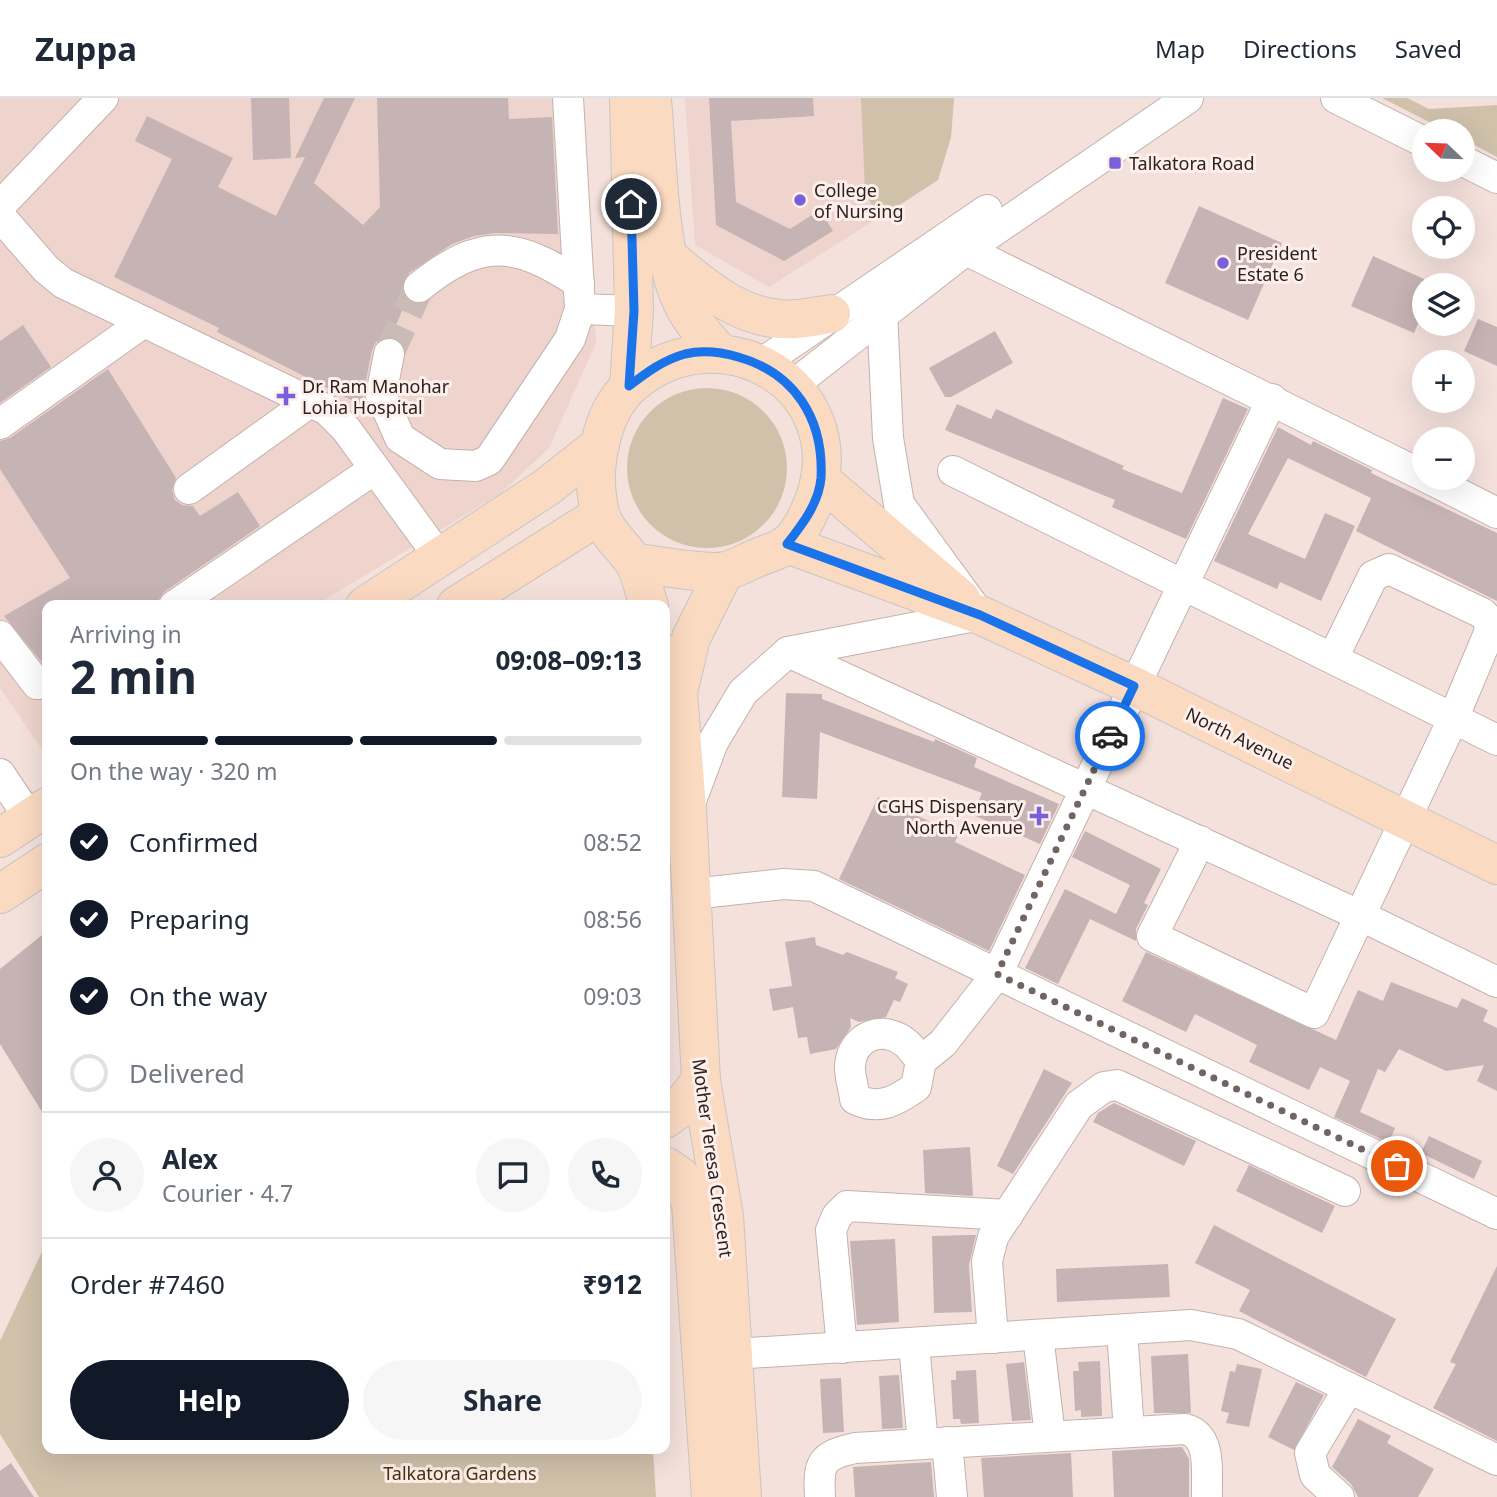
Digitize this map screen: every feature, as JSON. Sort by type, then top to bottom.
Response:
[{"type":"main road","points":[[629,98],[634,311],[629,386]]},
{"type":"main road","points":[[651,98],[667,256],[682,301],[695,325],[719,352]]},
{"type":"main road","points":[[667,256],[695,279],[744,312],[784,320],[831,314]]},
{"type":"main road","points":[[635,563],[724,572],[787,544],[808,517],[821,480],[818,432],[792,386],[762,363],[719,352],[686,354],[655,366],[629,386],[610,414],[600,445],[596,485],[600,515],[635,563],[647,600]]},
{"type":"main road","points":[[374,600],[547,487],[600,445]]},
{"type":"main road","name":"North Avenue","points":[[821,480],[980,615]]},
{"type":"main road","points":[[465,600],[600,515]]},
{"type":"main road","name":"North Avenue","points":[[787,544],[980,615],[1134,686],[1497,864]]},
{"type":"main road","name":"Mother Teresa Crescent","points":[[678,694],[691,638],[724,572]]},
{"type":"main road","name":"Mother Teresa Crescent","points":[[670,669],[678,694],[688,809],[701,1080],[724,1216],[742,1497]]},
{"type":"main road","points":[[0,894],[42,866]]},
{"type":"main road","points":[[670,1115],[679,1109],[701,1080]]},
{"type":"main road","name":"Mother Teresa Crescent","points":[[670,1169],[680,1176],[691,1204],[711,1497]]},
{"type":"street","points":[[0,206],[103,98]]},
{"type":"street","points":[[389,354],[381,395],[400,438],[440,464],[476,466],[489,460],[563,350],[577,323],[579,296],[568,98]]},
{"type":"street","points":[[762,363],[1151,98]]},
{"type":"street","points":[[792,386],[883,312],[966,250],[1188,98]]},
{"type":"street","points":[[1336,98],[1412,136]]},
{"type":"street","points":[[1475,167],[1497,178]]},
{"type":"street","points":[[0,216],[33,255],[63,284],[327,410],[346,429],[373,470],[440,558]]},
{"type":"street","points":[[966,250],[1412,470]]},
{"type":"street","points":[[419,287],[447,264],[475,251],[511,252],[547,262],[579,296],[634,311]]},
{"type":"street","points":[[688,809],[713,743],[743,692],[789,652],[980,615],[899,504],[888,438],[883,312]]},
{"type":"street","points":[[0,424],[144,321]]},
{"type":"street","points":[[921,1061],[943,1043],[997,974],[1272,399]]},
{"type":"street","points":[[189,489],[310,402]]},
{"type":"street","points":[[183,600],[373,470]]},
{"type":"street","points":[[953,471],[1497,740]]},
{"type":"street","points":[[1452,490],[1497,513]]},
{"type":"street","points":[[1200,841],[1152,936],[1314,1013],[1454,719],[1489,633],[1490,621],[1482,613],[1389,569],[1380,570],[1373,576],[1333,658]]},
{"type":"street","points":[[0,636],[37,684],[42,684]]},
{"type":"street","points":[[789,652],[1359,915],[1497,982]]},
{"type":"street","points":[[0,774],[26,822]]},
{"type":"street","points":[[692,894],[784,884],[814,886],[1497,1214]]},
{"type":"street","points":[[993,1338],[987,1261],[993,1237],[1079,1105],[1104,1087],[1117,1085],[1345,1191]]},
{"type":"street","points":[[842,1348],[831,1230],[837,1216],[847,1206],[1008,1215]]},
{"type":"street","points":[[733,1354],[1191,1325],[1238,1334],[1497,1460]]},
{"type":"street","points":[[1122,1330],[1129,1432]]},
{"type":"street","points":[[1038,1335],[1050,1436]]},
{"type":"street","points":[[914,1344],[935,1443],[951,1497]]},
{"type":"street","points":[[1339,1497],[1315,1475],[1310,1453],[1349,1388]]},
{"type":"street","points":[[820,1497],[820,1468],[833,1453],[855,1448],[1185,1429],[1196,1432],[1203,1440],[1207,1497]]},
{"type":"shaded area","name":"Dr. Ram Manohar Lohia Hospital","points":[[0,98],[581,98],[596,343],[549,448],[501,493],[324,600],[42,600],[42,750],[0,688]]},
{"type":"shaded area","name":"College of Nursing","points":[[685,98],[954,98],[951,137],[938,180],[769,287],[695,245]]},
{"type":"green space","points":[[861,98],[954,98],[951,137],[938,180],[878,219],[865,190]]},
{"type":"green space","points":[[1382,98],[1407,98],[1429,109],[1497,105],[1497,157],[1475,145],[1475,119],[1423,119]]},
{"type":"green space","points":[[707,388],[738,394],[764,411],[781,437],[787,468],[781,499],[764,525],[738,542],[707,548],[676,542],[650,525],[633,499],[627,468],[633,437],[650,411],[676,394]]},
{"type":"green space","name":"Talkatora Gardens","points":[[42,1252],[42,1454],[653,1454],[656,1497],[39,1497],[0,1434],[0,1341]]},
{"type":"building","points":[[251,98],[289,98],[291,158],[253,160]]},
{"type":"building","points":[[324,98],[355,98],[314,183],[363,225],[380,207],[377,98],[508,98],[509,119],[552,117],[558,234],[496,233],[474,236],[452,244],[409,273],[402,288],[407,299],[391,337],[376,342],[372,350],[361,405],[217,332],[219,328],[114,277],[172,159],[135,141],[147,116],[233,158],[218,187],[276,216],[305,157],[295,158]]},
{"type":"building","points":[[709,98],[813,98],[814,116],[731,121],[736,202],[790,229],[820,210],[833,231],[784,261],[716,225]]},
{"type":"building","name":"President Estate 6","points":[[1199,206],[1282,243],[1248,320],[1165,283]]},
{"type":"building","points":[[1373,256],[1412,274],[1412,332],[1351,306]]},
{"type":"building","points":[[1478,319],[1497,327],[1497,366],[1475,356],[1475,350],[1464,350],[1471,336],[1475,336]]},
{"type":"building","points":[[23,325],[51,367],[0,403],[0,341]]},
{"type":"building","points":[[995,331],[1013,363],[951,397],[945,397],[929,368]]},
{"type":"building","points":[[108,369],[176,478],[172,490],[175,500],[182,505],[193,506],[200,516],[238,492],[260,526],[164,592],[158,600],[42,600],[42,662],[4,616],[70,578],[0,469],[0,441],[10,438]]},
{"type":"building","points":[[1223,398],[1248,409],[1186,539],[1112,507],[1115,500],[945,430],[957,404],[991,419],[996,409],[1124,466],[1122,469],[1182,493]]},
{"type":"building","points":[[1278,427],[1311,445],[1313,441],[1372,470],[1371,473],[1497,533],[1497,601],[1356,531],[1371,498],[1288,458],[1248,534],[1305,559],[1325,513],[1355,526],[1321,601],[1280,582],[1277,589],[1214,561]]},
{"type":"building","points":[[786,693],[822,694],[822,699],[934,742],[935,739],[977,758],[974,767],[1059,804],[1040,844],[973,815],[982,793],[820,732],[817,799],[782,797]]},
{"type":"building","points":[[878,797],[958,835],[955,842],[1025,875],[989,951],[839,879]]},
{"type":"building","points":[[1085,831],[1161,869],[1144,903],[1148,905],[1136,929],[1136,941],[1090,919],[1058,984],[1025,968],[1065,889],[1116,914],[1130,885],[1072,857]]},
{"type":"building","points":[[42,935],[42,1112],[0,1044],[0,969]]},
{"type":"building","points":[[815,937],[816,945],[843,955],[847,952],[898,972],[895,978],[908,984],[900,1002],[894,1000],[886,1017],[859,1022],[850,1018],[851,1027],[836,1049],[810,1054],[807,1037],[798,1038],[793,1007],[773,1011],[769,989],[792,986],[785,942]]},
{"type":"building","points":[[1146,952],[1336,1040],[1358,990],[1383,1001],[1391,982],[1457,1008],[1462,998],[1488,1010],[1483,1021],[1497,1028],[1497,1091],[1477,1081],[1484,1065],[1446,1071],[1399,1049],[1385,1072],[1378,1069],[1360,1112],[1395,1128],[1389,1143],[1334,1117],[1350,1081],[1320,1067],[1309,1090],[1249,1062],[1257,1045],[1195,1014],[1186,1032],[1122,1001]]},
{"type":"building","points":[[1044,1069],[1072,1083],[1013,1174],[997,1166]]},
{"type":"building","points":[[1114,1103],[1196,1141],[1184,1166],[1093,1122],[1098,1113]]},
{"type":"building","points":[[1429,1136],[1482,1161],[1474,1179],[1421,1153]]},
{"type":"building","points":[[970,1147],[973,1196],[925,1193],[923,1150]]},
{"type":"building","points":[[1249,1165],[1335,1206],[1322,1233],[1236,1191]]},
{"type":"building","points":[[1214,1225],[1396,1319],[1366,1377],[1239,1311],[1250,1290],[1195,1263]]},
{"type":"building","points":[[976,1235],[969,1265],[972,1312],[934,1313],[932,1236]]},
{"type":"building","points":[[895,1239],[899,1322],[857,1325],[850,1241]]},
{"type":"building","points":[[1168,1264],[1170,1297],[1057,1302],[1056,1269]]},
{"type":"building","points":[[1497,1266],[1497,1441],[1433,1408],[1456,1364],[1450,1362]]},
{"type":"building","points":[[1188,1354],[1191,1413],[1154,1413],[1151,1356]]},
{"type":"building","points":[[1100,1361],[1102,1416],[1081,1417],[1081,1410],[1075,1411],[1073,1371],[1079,1371],[1078,1362]]},
{"type":"building","points":[[1024,1362],[1031,1420],[1012,1421],[1006,1364]]},
{"type":"building","points":[[1237,1364],[1262,1369],[1249,1427],[1226,1423],[1229,1413],[1221,1411],[1230,1371],[1235,1372]]},
{"type":"building","points":[[976,1370],[979,1423],[961,1424],[960,1419],[953,1419],[951,1380],[956,1380],[956,1371]]},
{"type":"building","points":[[899,1375],[903,1428],[882,1429],[879,1376]]},
{"type":"building","points":[[841,1378],[844,1432],[823,1433],[820,1379]]},
{"type":"building","points":[[1296,1382],[1324,1395],[1294,1450],[1268,1437]]},
{"type":"building","points":[[1358,1419],[1391,1436],[1387,1443],[1434,1469],[1418,1497],[1358,1497],[1351,1484],[1332,1467]]},
{"type":"building","points":[[1182,1447],[1189,1459],[1189,1497],[1114,1497],[1112,1451]]},
{"type":"building","points":[[1071,1453],[1073,1497],[984,1497],[981,1458]]},
{"type":"building","points":[[931,1462],[934,1497],[855,1497],[853,1467]]},
{"type":"building","points":[[11,1463],[34,1497],[0,1497],[0,1471]]},
{"type":"tunnel","points":[[389,354],[419,287]]},
{"type":"way so far","points":[[1110,736],[997,974],[1397,1166]]},
{"type":"place","name":"Talkatora Road","points":[[1115,163]]},
{"type":"place","name":"College of Nursing","points":[[800,200]]},
{"type":"place","name":"President Estate 6","points":[[1223,263]]},
{"type":"place","name":"Dr. Ram Manohar Lohia Hospital","points":[[286,396]]},
{"type":"place","name":"CGHS Dispensary North Avenue","points":[[1039,816]]},
{"type":"route","points":[[631,204],[634,311],[629,386],[655,366],[686,354],[719,352],[762,363],[792,386],[818,432],[821,480],[808,517],[787,544],[980,615],[1134,686],[1110,736]]}]
